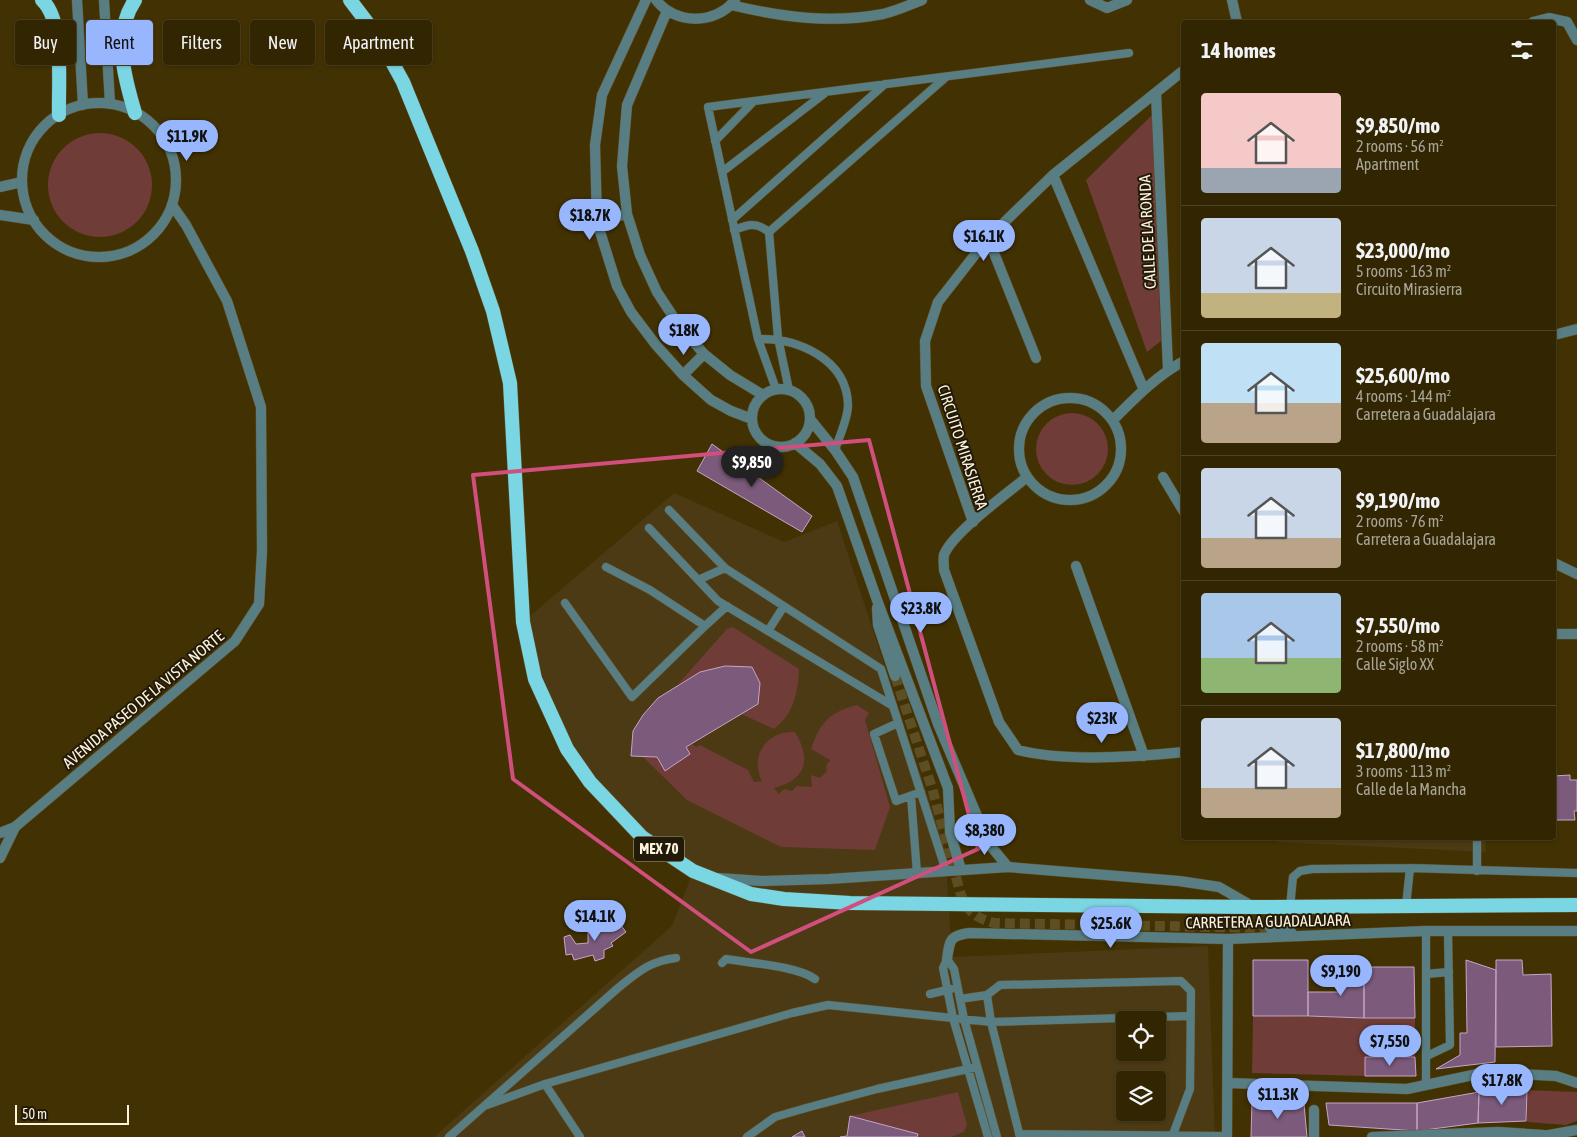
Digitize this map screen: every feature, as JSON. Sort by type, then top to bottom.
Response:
[{"type":"highway","points":[[42,0],[49,6],[57,32],[58,115]]},
{"type":"highway","points":[[135,0],[127,12],[121,46],[127,85],[135,113]]},
{"type":"highway","name":"MEX 70","points":[[350,0],[380,38],[403,82],[472,251],[493,311],[510,384],[523,622],[535,679],[567,749],[590,782],[642,837],[705,877],[751,894],[784,899],[841,902],[1253,907],[1577,905]]},
{"type":"street","points":[[77,0],[83,105]]},
{"type":"street","points":[[104,0],[110,104]]},
{"type":"street","points":[[646,0],[602,95],[595,145],[597,222],[617,286],[631,312],[683,375],[711,400],[731,412],[752,419]]},
{"type":"street","points":[[656,0],[667,11],[683,18],[700,19],[717,15],[733,2],[776,16],[830,20],[884,14],[922,0]]},
{"type":"street","points":[[1090,0],[1107,8],[1127,0]]},
{"type":"street","points":[[1232,0],[1237,20]]},
{"type":"street","points":[[667,11],[627,105],[622,166],[627,214],[640,255],[657,292],[678,324],[704,354],[730,376],[762,395]]},
{"type":"street","points":[[1542,20],[1549,18],[1567,22],[1577,40]]},
{"type":"street","name":"CIRCUITO MIRASIERRA","points":[[1181,73],[1053,175],[988,238],[938,302],[925,342],[926,386],[973,522],[951,544],[944,556],[944,570],[999,722],[1018,750],[1040,756],[1144,756],[1181,752]]},
{"type":"street","name":"CALLE DE LA RONDA","points":[[1156,94],[1168,369]]},
{"type":"street","points":[[110,104],[135,113],[156,130],[170,152],[176,178],[172,205],[163,222],[150,238],[134,249],[115,255],[88,256],[75,253],[52,240],[34,220],[24,196],[22,182],[26,156],[31,144],[43,128],[58,115],[83,105],[110,104]]},
{"type":"street","points":[[1053,175],[1144,390]]},
{"type":"street","points":[[0,187],[22,182]]},
{"type":"street","name":"AVENIDA PASEO DE LA VISTA NORTE","points":[[0,833],[15,827],[235,641],[259,604],[262,551],[261,407],[228,301],[186,225],[172,205]]},
{"type":"street","points":[[597,222],[627,214]]},
{"type":"street","points":[[0,215],[34,220]]},
{"type":"street","points":[[988,238],[1036,358]]},
{"type":"street","points":[[1556,334],[1577,329]]},
{"type":"street","points":[[683,375],[704,354]]},
{"type":"street","points":[[1113,420],[1168,369],[1181,362]]},
{"type":"street","points":[[776,390],[789,390],[804,400],[809,409],[810,419],[803,437],[795,443],[776,446],[766,443],[754,429],[752,410],[762,395],[776,390]]},
{"type":"street","points":[[1071,397],[1087,400],[1102,408],[1113,420],[1120,436],[1122,454],[1115,473],[1103,489],[1083,499],[1056,499],[1040,490],[1027,477],[1020,463],[1018,447],[1021,431],[1029,417],[1041,406],[1056,399],[1071,397]]},
{"type":"street","points":[[810,419],[835,450],[853,477],[938,724],[989,844],[1008,867]]},
{"type":"street","points":[[795,443],[820,464],[837,486],[877,600],[948,788],[950,832],[962,870]]},
{"type":"street","points":[[837,486],[853,477]]},
{"type":"street","points":[[973,522],[1027,477]]},
{"type":"street","points":[[1163,477],[1181,507]]},
{"type":"street","points":[[1556,564],[1577,574]]},
{"type":"street","points":[[1076,566],[1144,756]]},
{"type":"street","points":[[877,600],[878,625],[896,676]]},
{"type":"street","points":[[1556,634],[1577,634]]},
{"type":"street","name":"AVENIDA PASEO DE LA VISTA NORTE","points":[[0,858],[15,827]]},
{"type":"street","points":[[705,877],[762,881],[1008,867],[1179,881],[1219,888],[1253,907]]},
{"type":"street","points":[[1270,928],[1310,936]]},
{"type":"street","name":"CARRETERA A GUADALAJARA","points":[[947,958],[950,941],[957,935],[969,933],[1228,939],[1426,931],[1577,931]]},
{"type":"street","points":[[1227,1136],[1228,939]]},
{"type":"street","points":[[1228,1083],[1407,1089],[1487,1072],[1556,1076],[1577,1083]]},
{"type":"street","points":[[1314,1110],[1314,1137]]},
{"type":"street","points":[[1372,1137],[1498,1132],[1540,1136],[1577,1130]]},
{"type":"lane","points":[[776,390],[758,339],[708,108],[1129,53]]},
{"type":"lane","points":[[769,232],[946,76]]},
{"type":"lane","points":[[732,220],[885,84]]},
{"type":"lane","points":[[722,172],[826,92]]},
{"type":"lane","points":[[715,141],[752,102]]},
{"type":"lane","points":[[734,230],[750,224],[759,224],[769,232],[778,338],[789,390]]},
{"type":"lane","points":[[758,339],[778,338],[817,352],[844,379],[848,406],[835,450]]},
{"type":"lane","points":[[669,510],[725,568],[881,669],[946,871]]},
{"type":"lane","points":[[649,528],[718,601],[893,706]]},
{"type":"lane","points":[[606,567],[650,590],[705,626]]},
{"type":"lane","points":[[698,580],[725,568]]},
{"type":"lane","points":[[565,603],[632,697],[727,606]]},
{"type":"lane","points":[[768,631],[784,606]]},
{"type":"lane","points":[[898,723],[874,734],[896,801],[921,792]]},
{"type":"lane","points":[[911,796],[917,873]]},
{"type":"lane","points":[[1476,840],[1477,871]]},
{"type":"lane","points":[[1406,906],[1410,868]]},
{"type":"lane","points":[[1290,907],[1293,877],[1300,872],[1312,869],[1410,868],[1577,873]]},
{"type":"lane","points":[[1426,931],[1426,1084]]},
{"type":"lane","points":[[1427,1056],[1450,1045],[1448,931]]},
{"type":"lane","points":[[449,1137],[590,1012],[644,967],[660,960],[676,958]]},
{"type":"lane","points":[[947,958],[954,969],[988,1137]]},
{"type":"lane","points":[[947,958],[943,968],[953,1018],[973,1068],[996,1137]]},
{"type":"lane","points":[[722,963],[726,959],[807,973],[815,979]]},
{"type":"lane","points":[[1426,974],[1449,972]]},
{"type":"lane","points":[[960,999],[987,995],[1000,985],[1182,981],[1191,991],[1190,1089],[1172,1136]]},
{"type":"lane","points":[[930,994],[958,988]]},
{"type":"lane","points":[[987,995],[991,1022],[1020,1136],[1227,1136]]},
{"type":"lane","points":[[487,1105],[545,1084],[792,1013],[828,1005],[991,1022],[1190,1016]]},
{"type":"lane","points":[[747,1137],[775,1118],[806,1108],[973,1068]]},
{"type":"lane","points":[[545,1084],[580,1137]]},
{"type":"highlighted area","points":[[869,440],[978,849],[751,952],[513,779],[473,475]]},
{"type":"shaded area","points":[[1152,115],[1161,341],[1147,352],[1086,180]]},
{"type":"shaded area","points":[[100,133],[120,137],[129,141],[137,148],[144,156],[148,165],[152,185],[148,205],[144,214],[137,222],[129,229],[120,233],[100,237],[80,233],[71,229],[63,222],[56,214],[52,205],[48,185],[52,165],[56,156],[63,148],[71,141],[80,137]]},
{"type":"shaded area","points":[[1079,413],[1098,423],[1106,435],[1108,449],[1106,463],[1098,475],[1086,483],[1065,485],[1046,475],[1038,463],[1036,442],[1046,423],[1058,415]]},
{"type":"shaded area","points":[[674,493],[784,542],[837,521],[945,848],[952,957],[1208,946],[1215,1137],[434,1137],[672,926],[693,872],[620,815],[552,719],[523,622]]},
{"type":"shaded area","points":[[733,627],[799,669],[794,702],[786,717],[774,729],[741,714],[758,704],[760,683],[752,667],[700,672],[678,684],[727,629]]},
{"type":"shaded area","points":[[857,705],[869,713],[865,720],[890,807],[875,850],[781,847],[687,800],[643,757],[657,757],[665,771],[690,754],[686,747],[692,744],[696,747],[700,745],[748,770],[754,782],[762,781],[758,763],[759,754],[763,746],[776,735],[795,732],[803,751],[803,768],[793,780],[774,788],[779,794],[784,789],[792,791],[797,786],[812,787],[811,775],[820,778],[827,771],[826,766],[830,760],[811,749],[818,732],[822,725],[833,715]]},
{"type":"shaded area","points":[[1277,840],[1485,840],[1486,852],[1277,842]]},
{"type":"shaded area","points":[[1253,1016],[1415,1018],[1415,1057],[1365,1057],[1365,1076],[1252,1073]]},
{"type":"shaded area","points":[[1527,1090],[1577,1092],[1577,1121],[1566,1125],[1527,1122]]},
{"type":"shaded area","points":[[958,1092],[967,1125],[964,1132],[951,1137],[917,1137],[918,1134],[850,1116]]},
{"type":"building","points":[[712,444],[812,516],[802,532],[697,471]]},
{"type":"building","points":[[725,666],[752,667],[760,683],[758,704],[686,747],[690,754],[665,771],[657,757],[631,756],[633,731],[643,715],[658,698],[700,672]]},
{"type":"building","points":[[1570,775],[1570,780],[1577,780],[1577,811],[1574,811],[1575,820],[1556,820],[1556,776]]},
{"type":"building","points":[[617,920],[626,932],[611,943],[613,946],[604,950],[604,958],[595,961],[593,955],[574,960],[572,954],[566,955],[564,937],[570,935],[576,944],[588,943],[588,932],[595,929],[603,921],[609,927]]},
{"type":"building","points":[[1253,960],[1308,960],[1308,1016],[1253,1016]]},
{"type":"building","points":[[1466,960],[1496,970],[1495,1062],[1436,1069],[1460,1055],[1460,1033],[1467,1033]]},
{"type":"building","points":[[1496,960],[1522,960],[1523,975],[1551,974],[1552,1046],[1496,1047]]},
{"type":"building","points":[[1338,967],[1364,967],[1364,1018],[1308,1016],[1308,992],[1338,992]]},
{"type":"building","points":[[1364,967],[1414,967],[1415,1018],[1364,1018]]},
{"type":"building","points":[[1365,1057],[1415,1057],[1416,1076],[1365,1076]]},
{"type":"building","points":[[1527,1090],[1526,1121],[1478,1123],[1479,1092]]},
{"type":"building","points":[[1479,1092],[1478,1123],[1417,1131],[1417,1103]]},
{"type":"building","points":[[1252,1102],[1304,1104],[1307,1137],[1251,1137]]},
{"type":"building","points":[[1326,1103],[1417,1103],[1417,1131],[1329,1125]]},
{"type":"building","points":[[850,1116],[918,1134],[917,1137],[840,1137],[847,1136]]},
{"type":"building","points":[[802,1131],[805,1137],[792,1137]]},
{"type":"tunnel","points":[[895,676],[932,788],[960,892],[972,913],[994,923],[1270,928]]}]
